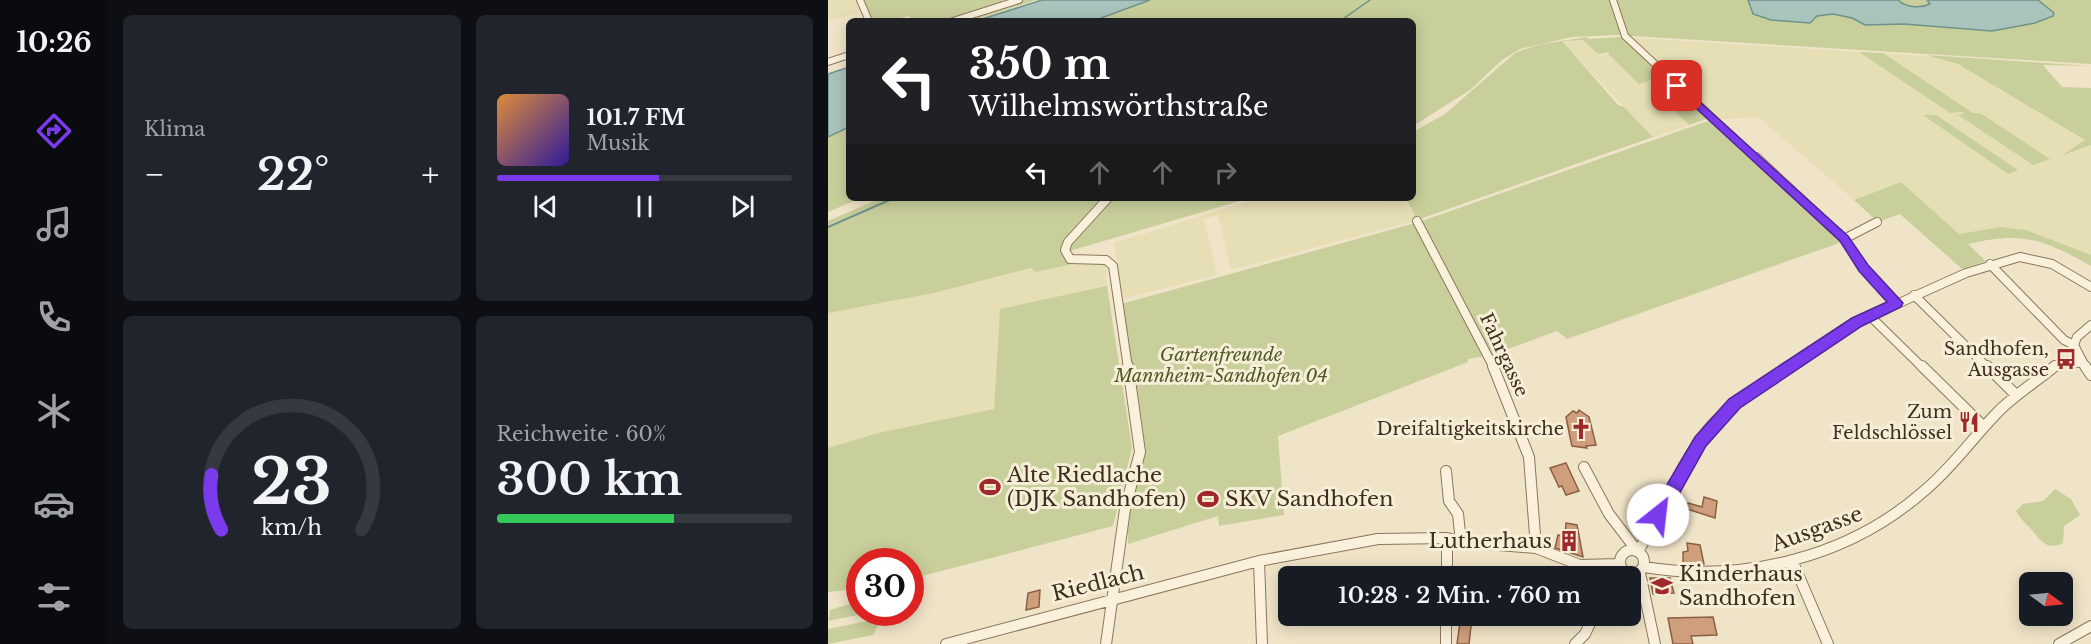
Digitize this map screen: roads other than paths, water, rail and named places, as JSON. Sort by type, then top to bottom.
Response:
[{"type":"street","points":[[861,0],[868,18]]},
{"type":"street","points":[[962,18],[1019,0]]},
{"type":"street","points":[[1613,0],[1625,36],[1844,238],[1864,268],[1896,303]]},
{"type":"street","points":[[828,62],[846,56]]},
{"type":"street","points":[[828,67],[846,62]]},
{"type":"street","points":[[1105,201],[1068,242],[1065,250],[1070,259],[1106,260],[1113,266],[1140,452],[1125,509],[1106,644]]},
{"type":"street","name":"Fahrgasse","points":[[1417,221],[1492,364],[1529,456],[1536,548]]},
{"type":"street","points":[[1844,238],[1877,222]]},
{"type":"street","points":[[1638,552],[1700,441],[1715,422],[1752,390],[1870,316],[1990,264],[2020,257],[2040,260],[2091,286]]},
{"type":"street","points":[[1990,264],[2064,340],[2074,345],[2082,363],[2091,375]]},
{"type":"street","points":[[1914,295],[2016,395]]},
{"type":"street","points":[[1870,316],[1983,426]]},
{"type":"street","points":[[2074,345],[2077,337],[2091,325]]},
{"type":"street","name":"Ausgasse","points":[[1642,570],[1694,573],[1754,568],[1792,560],[1849,540],[1885,522],[1925,490],[1983,426],[2035,378],[2061,362],[2082,363]]},
{"type":"street","points":[[1584,467],[1609,514],[1643,559],[1642,570],[1655,644]]},
{"type":"street","points":[[1446,471],[1449,501],[1458,514],[1461,542]]},
{"type":"street","points":[[1447,538],[1447,566]]},
{"type":"street","name":"Riedlach","points":[[946,643],[1259,561],[1378,539],[1447,538],[1461,542],[1536,548],[1588,566]]},
{"type":"street","points":[[1621,566],[1620,557],[1624,552],[1638,552]]},
{"type":"street","points":[[1792,560],[1828,644]]},
{"type":"street","points":[[1259,561],[1262,644]]},
{"type":"street","points":[[1446,626],[1446,644]]},
{"type":"street","points":[[1575,644],[1585,634],[1589,626]]},
{"type":"street","points":[[2059,644],[2091,626]]},
{"type":"water","points":[[1042,0],[1150,0],[1101,18],[985,18]]},
{"type":"water","points":[[1748,0],[1898,0],[1909,6],[1917,7],[1930,4],[1927,0],[2038,0],[2054,13],[2053,16],[2035,23],[1992,31],[1904,24],[1865,25],[1852,18],[1833,14],[1817,16],[1810,23],[1771,20],[1753,14]]},
{"type":"water","points":[[846,68],[846,128],[828,137],[828,74]]},
{"type":"waterway","points":[[1344,18],[1370,0]]},
{"type":"waterway","points":[[828,227],[887,201]]},
{"type":"place","name":"Sandhofen, Ausgasse","points":[[2066,359]]},
{"type":"place","name":"Zum Feldschlössel","points":[[1969,422]]},
{"type":"place","name":"Dreifaltigkeitskirche","points":[[1581,429]]},
{"type":"place","name":"Alte Riedlache (DJK Sandhofen)","points":[[990,487]]},
{"type":"place","name":"SKV Sandhofen","points":[[1208,499]]},
{"type":"place","name":"Lutherhaus","points":[[1569,541]]},
{"type":"place","name":"Kinderhaus Sandhofen","points":[[1662,586]]},
{"type":"park label","name":"Gartenfreunde Mannheim-Sandhofen 04","points":[[1221,365]]}]
